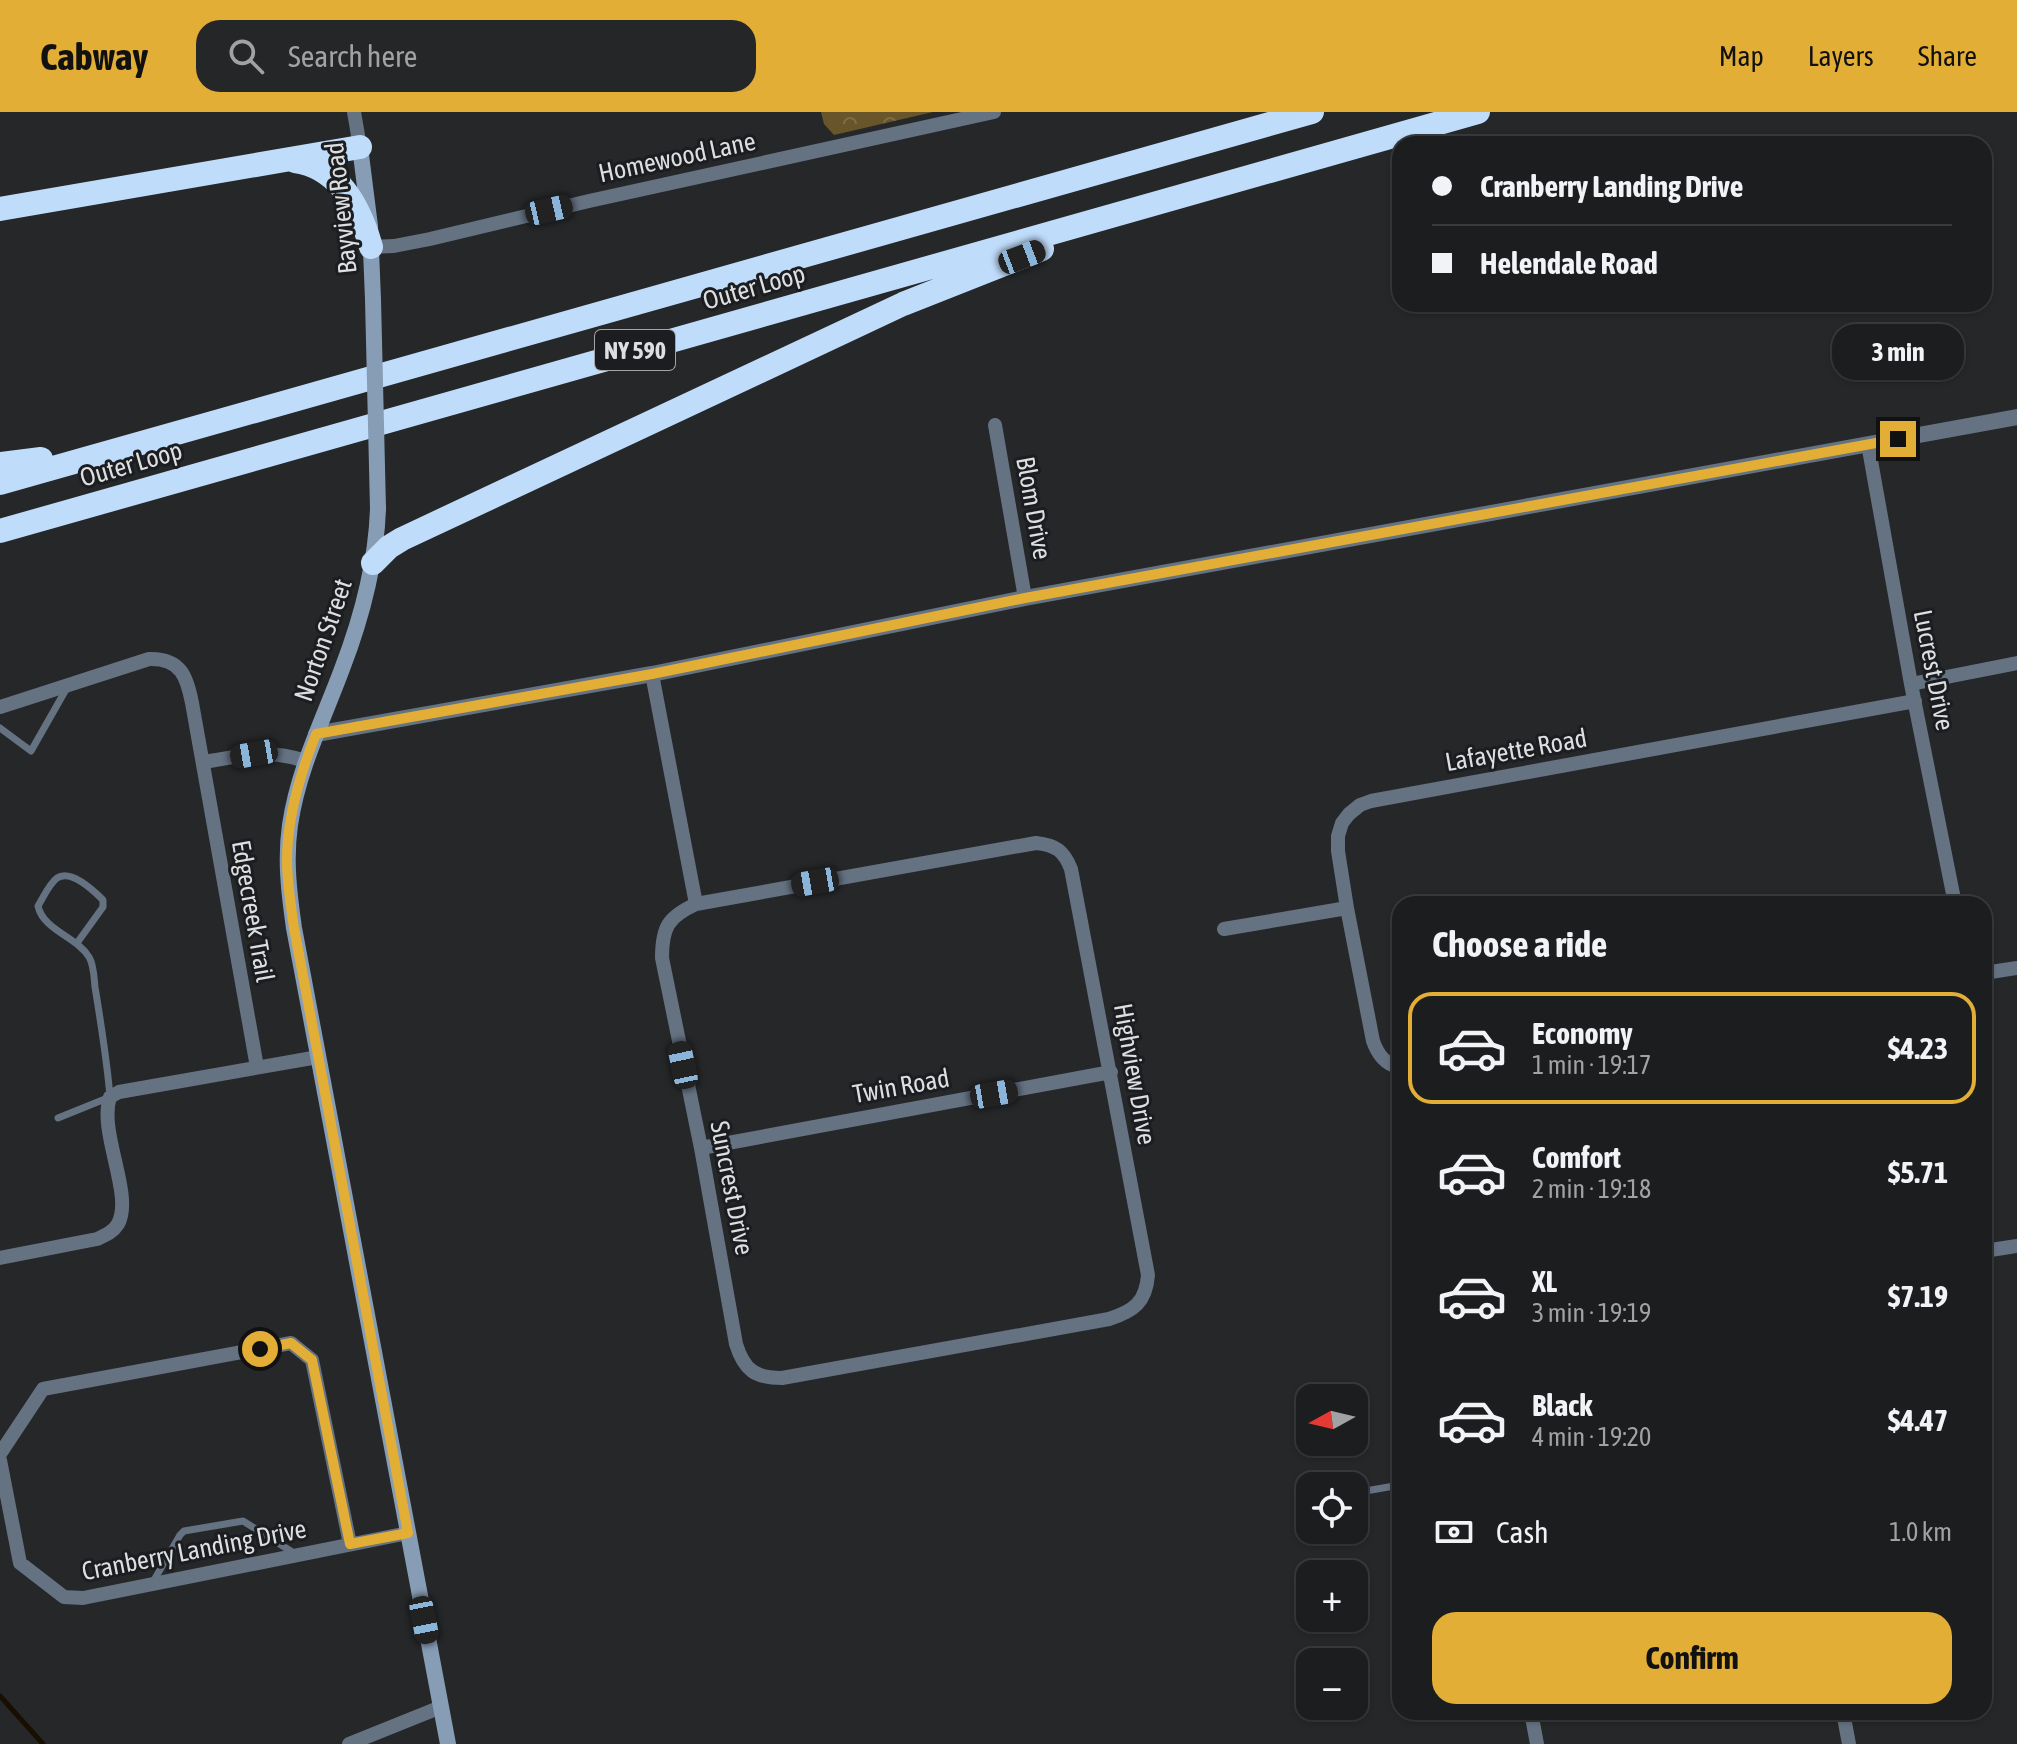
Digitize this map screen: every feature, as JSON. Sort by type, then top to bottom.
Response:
[{"type":"highway","name":"Outer Loop","points":[[0,483],[1312,112]]},
{"type":"highway","name":"Outer Loop","points":[[1393,136],[1478,112]]},
{"type":"highway","name":"Outer Loop","points":[[0,531],[1392,136]]},
{"type":"highway","points":[[0,209],[360,147]]},
{"type":"highway","points":[[281,161],[304,162],[333,177],[353,202],[371,247]]},
{"type":"highway","points":[[373,563],[402,539],[903,304],[1127,217],[1269,171]]},
{"type":"highway","points":[[0,464],[96,450],[193,429]]},
{"type":"main road","name":"Bayview Road","points":[[360,147],[368,205],[373,299]]},
{"type":"main road","name":"Norton Street","points":[[373,299],[378,509],[373,563],[352,644],[306,761],[292,816],[287,864],[294,928],[448,1744]]},
{"type":"street","name":"Bayview Road","points":[[354,112],[360,147]]},
{"type":"street","name":"Homewood Lane","points":[[371,247],[430,239],[994,112]]},
{"type":"street","points":[[316,734],[652,674],[1025,598],[2017,417]]},
{"type":"street","name":"Blom Drive","points":[[995,425],[1025,598]]},
{"type":"street","name":"Lucrest Drive","points":[[1868,444],[1953,896]]},
{"type":"street","name":"Edgecreek Trail","points":[[0,707],[149,659],[159,658],[173,663],[185,676],[257,1067]]},
{"type":"street","points":[[1911,684],[2017,663]]},
{"type":"street","points":[[652,674],[696,904]]},
{"type":"street","name":"Lafayette Road","points":[[1392,1064],[1384,1061],[1373,1041],[1338,851],[1342,823],[1360,805],[1915,701]]},
{"type":"street","points":[[203,762],[270,753],[306,761]]},
{"type":"street","name":"Highview Drive","points":[[696,904],[1024,844],[1050,845],[1060,851],[1071,869],[1148,1275],[1142,1300],[1123,1315],[1109,1319],[772,1378]]},
{"type":"street","name":"Suncrest Drive","points":[[696,904],[678,912],[667,925],[662,940],[662,958],[739,1355],[750,1370],[759,1376],[772,1378]]},
{"type":"street","points":[[1224,929],[1347,908]]},
{"type":"street","points":[[1992,972],[2017,968]]},
{"type":"street","points":[[0,1258],[97,1239],[109,1234],[117,1225],[122,1204],[107,1115],[110,1097],[119,1092],[318,1057]]},
{"type":"street","name":"Twin Road","points":[[701,1148],[1111,1072]]},
{"type":"street","points":[[1992,1250],[2017,1246]]},
{"type":"street","name":"Cranberry Landing Drive","points":[[350,1544],[312,1360],[291,1343],[43,1389],[0,1457],[20,1563],[64,1597],[83,1598],[408,1533]]},
{"type":"street","points":[[349,1744],[441,1707]]},
{"type":"street","points":[[1532,1720],[1537,1744]]},
{"type":"street","points":[[1844,1720],[1849,1744]]},
{"type":"lane","points":[[0,728],[31,751],[68,685]]},
{"type":"lane","points":[[58,1118],[110,1097],[91,959],[77,943],[45,920],[39,912],[38,906],[55,879],[69,875],[103,900],[103,907],[77,943]]},
{"type":"lane","points":[[1368,1491],[1392,1486]]},
{"type":"lane","points":[[152,1584],[184,1531],[243,1521],[297,1555]]},
{"type":"green space","points":[[821,112],[933,112],[834,135],[824,124]]},
{"type":"waterway","points":[[0,1696],[43,1744]]},
{"type":"route","points":[[260,1349],[291,1343],[312,1360],[350,1544],[408,1533],[289,891],[287,852],[294,803],[316,734],[652,674],[1025,598],[1898,439]]}]
